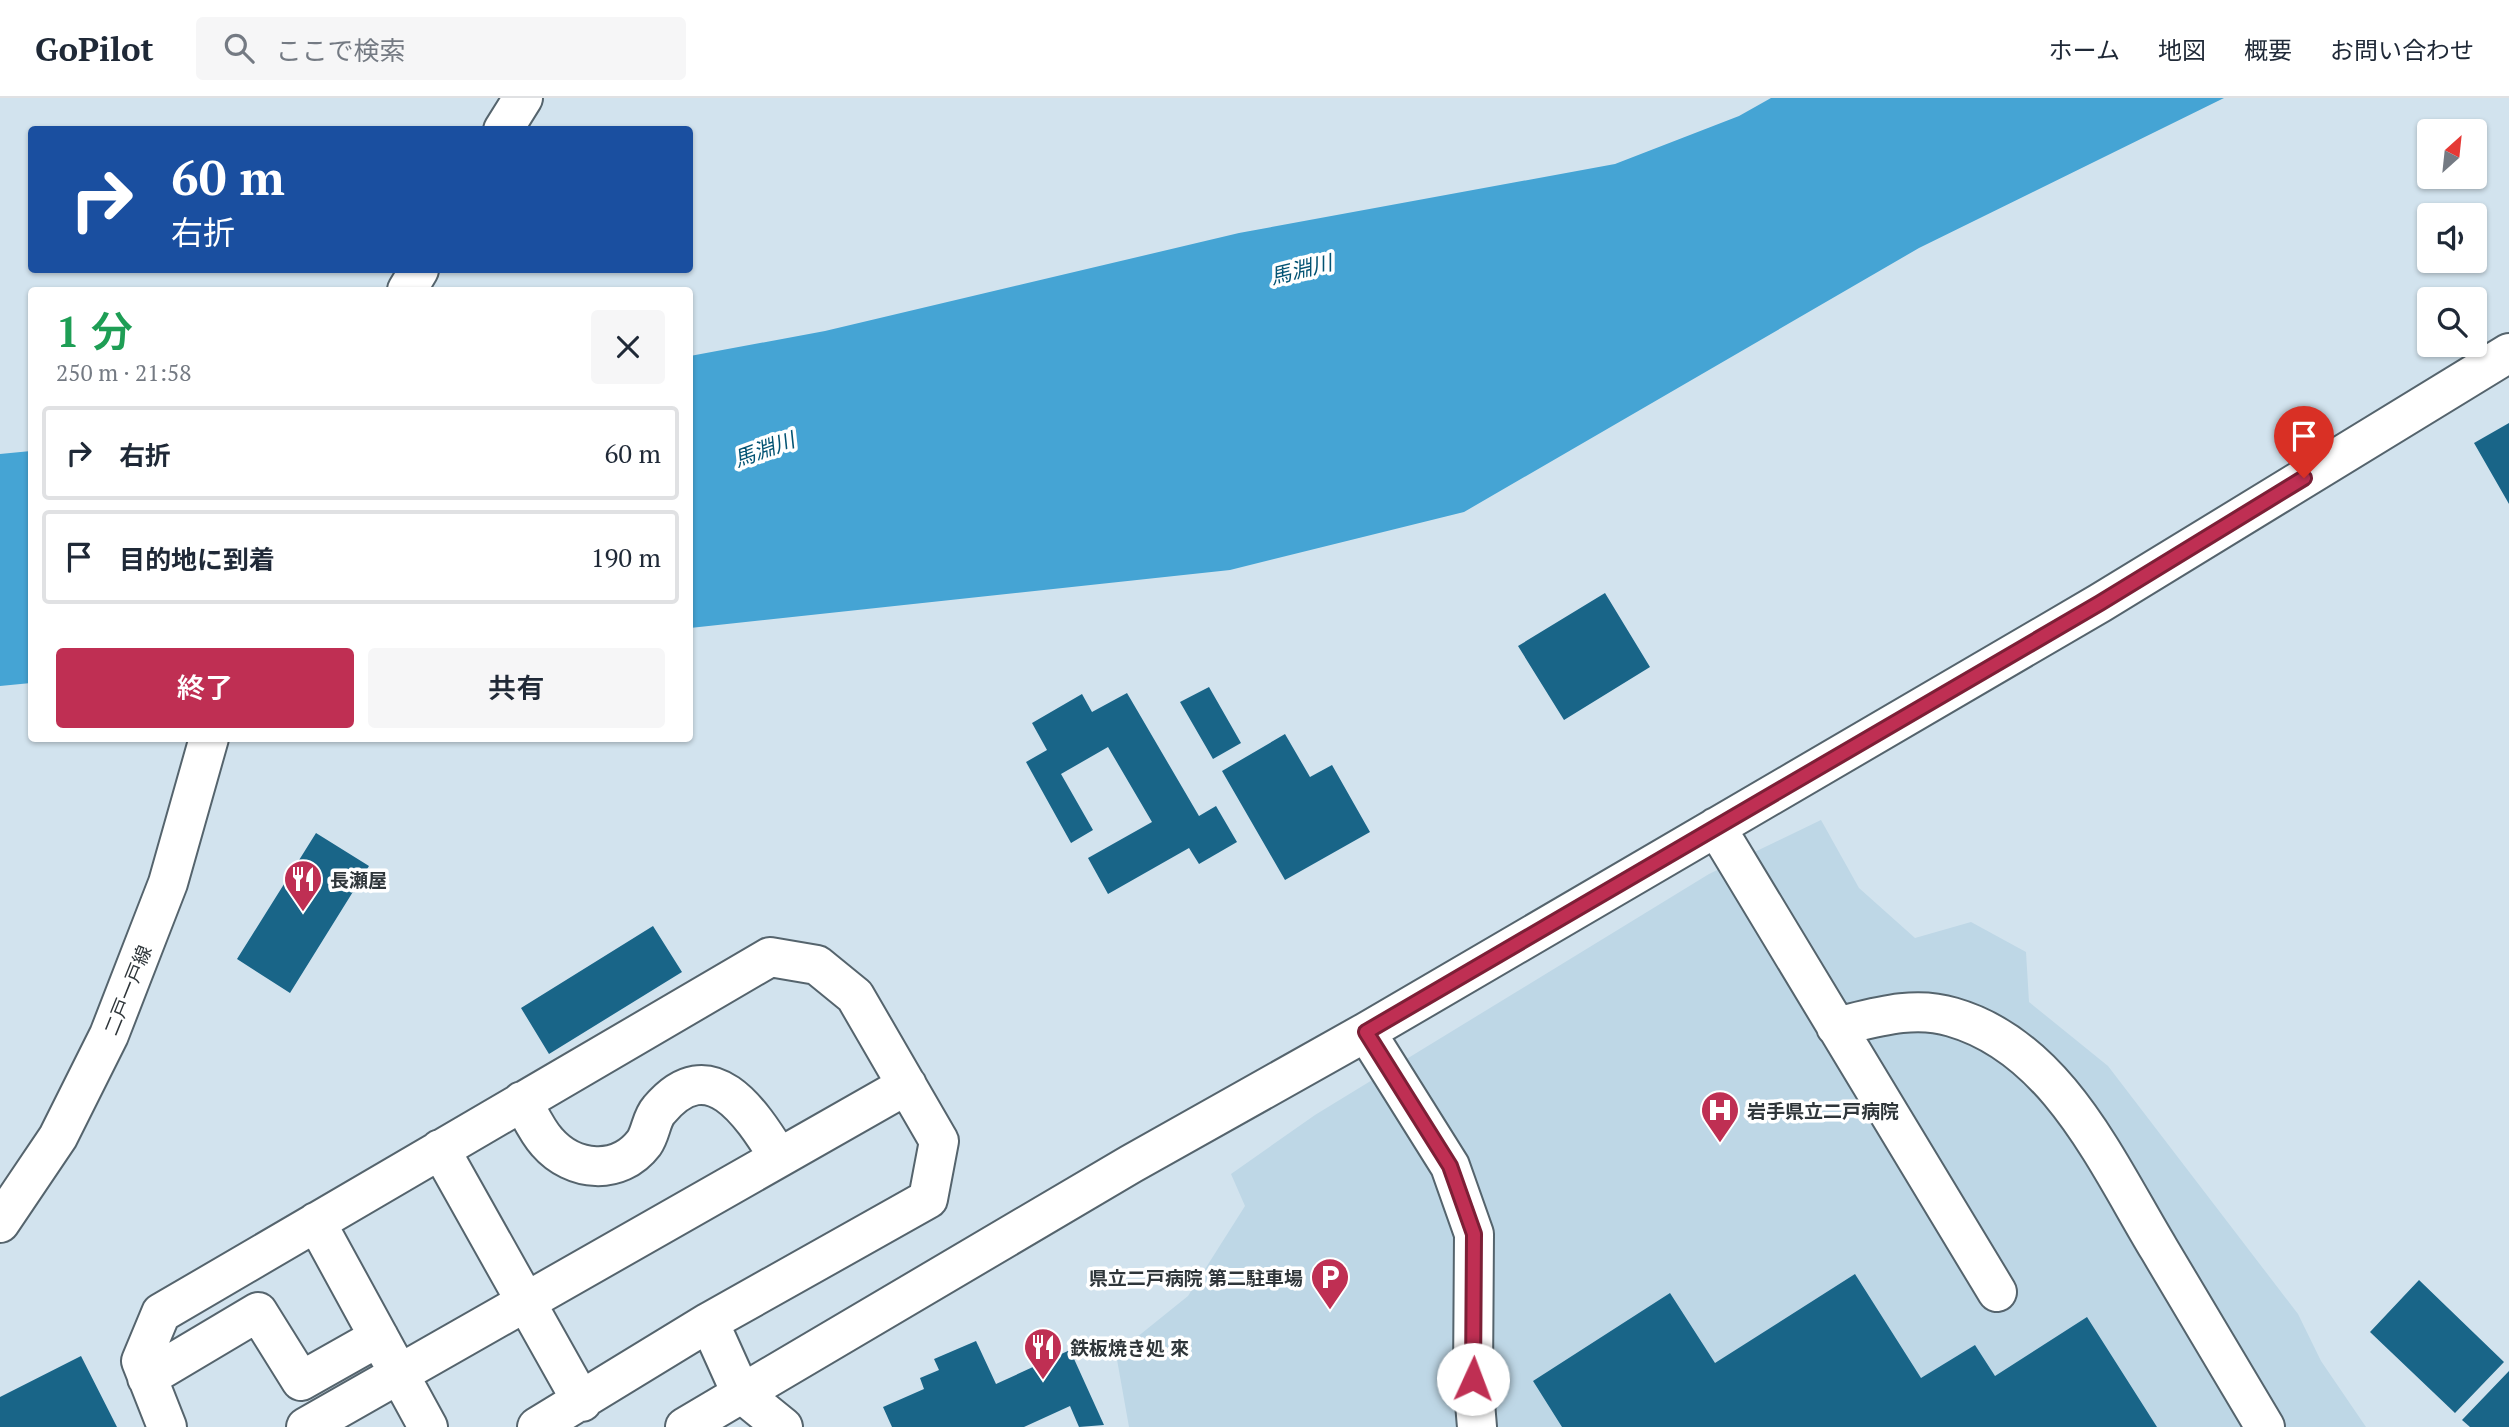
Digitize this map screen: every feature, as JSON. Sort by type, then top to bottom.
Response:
[{"type":"street","points":[[506,126],[523,98]]},
{"type":"street","points":[[685,1427],[1131,1164],[1366,1032],[2100,603],[2509,353]]},
{"type":"street","name":"二戸一戸線","points":[[0,1223],[58,1137],[109,1035],[168,883],[206,748]]},
{"type":"street","points":[[1716,827],[1997,1292]]},
{"type":"street","points":[[167,1427],[141,1361],[161,1313],[770,957],[817,965],[855,996],[939,1141],[928,1199],[709,1322],[582,1402],[537,1427]]},
{"type":"street","points":[[1836,1027],[1902,1012],[1951,1016],[2000,1038],[2035,1066],[2078,1115],[2265,1427]]},
{"type":"street","points":[[1366,1032],[1450,1166],[1474,1234],[1473,1379],[1477,1427]]},
{"type":"street","points":[[522,1101],[548,1143],[573,1163],[605,1168],[629,1158],[645,1142],[657,1112],[679,1090],[704,1085],[734,1096],[751,1113],[778,1156]]},
{"type":"street","points":[[306,1427],[907,1085]]},
{"type":"street","points":[[440,1149],[582,1402]]},
{"type":"street","points":[[316,1222],[428,1427]]},
{"type":"street","points":[[147,1378],[258,1312],[301,1381],[379,1337]]},
{"type":"street","points":[[709,1322],[741,1393],[783,1427]]},
{"type":"shaded area","name":"岩手県立二戸病院","points":[[1821,820],[1859,888],[1915,938],[1971,922],[2026,952],[2029,1002],[2108,1066],[2298,1314],[2321,1361],[2366,1427],[1129,1427],[1116,1354],[1188,1296],[1245,1206],[1231,1174],[1315,1115],[1709,874]]},
{"type":"water","name":"馬淵川","points":[[1771,98],[2224,98],[1919,248],[1464,512],[1230,570],[693,628],[693,355],[825,331],[1239,233],[1615,164],[1739,116]]},
{"type":"water","points":[[28,451],[28,683],[0,686],[0,454]]},
{"type":"building","points":[[2509,423],[2509,504],[2474,443]]},
{"type":"building","points":[[1605,593],[1650,667],[1564,720],[1518,646]]},
{"type":"building","points":[[1209,687],[1241,743],[1213,759],[1180,702]]},
{"type":"building","points":[[1127,693],[1199,816],[1216,806],[1237,842],[1199,864],[1189,848],[1108,894],[1088,858],[1152,822],[1108,747],[1061,774],[1093,830],[1071,843],[1026,762],[1047,750],[1032,723],[1082,694],[1092,712]]},
{"type":"building","points":[[1285,734],[1310,777],[1332,765],[1370,832],[1285,880],[1222,771]]},
{"type":"building","name":"長瀬屋","points":[[316,833],[369,866],[290,993],[237,959]]},
{"type":"building","points":[[653,926],[682,972],[549,1054],[521,1008]]},
{"type":"building","points":[[1855,1274],[1921,1378],[1975,1345],[1995,1376],[2087,1317],[2157,1427],[1562,1427],[1533,1381],[1670,1293],[1715,1363]]},
{"type":"building","points":[[2419,1280],[2504,1362],[2455,1413],[2370,1332]]},
{"type":"building","name":"鉄板焼き処 來","points":[[976,1341],[996,1384],[1070,1350],[1104,1425],[1079,1427],[1070,1406],[1024,1427],[892,1427],[883,1407],[924,1389],[920,1378],[939,1370],[934,1359]]},
{"type":"building","points":[[81,1356],[117,1427],[0,1427],[0,1397]]},
{"type":"building","points":[[2509,1371],[2509,1427],[2470,1427],[2462,1420]]},
{"type":"place","name":"長瀬屋","points":[[303,913]]},
{"type":"place","name":"岩手県立二戸病院","points":[[1720,1144]]},
{"type":"place","name":"県立二戸病院 第二駐車場","points":[[1330,1311]]},
{"type":"place","name":"鉄板焼き処 來","points":[[1043,1381]]},
{"type":"route","points":[[1473,1379],[1476,1296],[1474,1234],[1450,1166],[1366,1032],[2100,603],[2304,478]]}]
